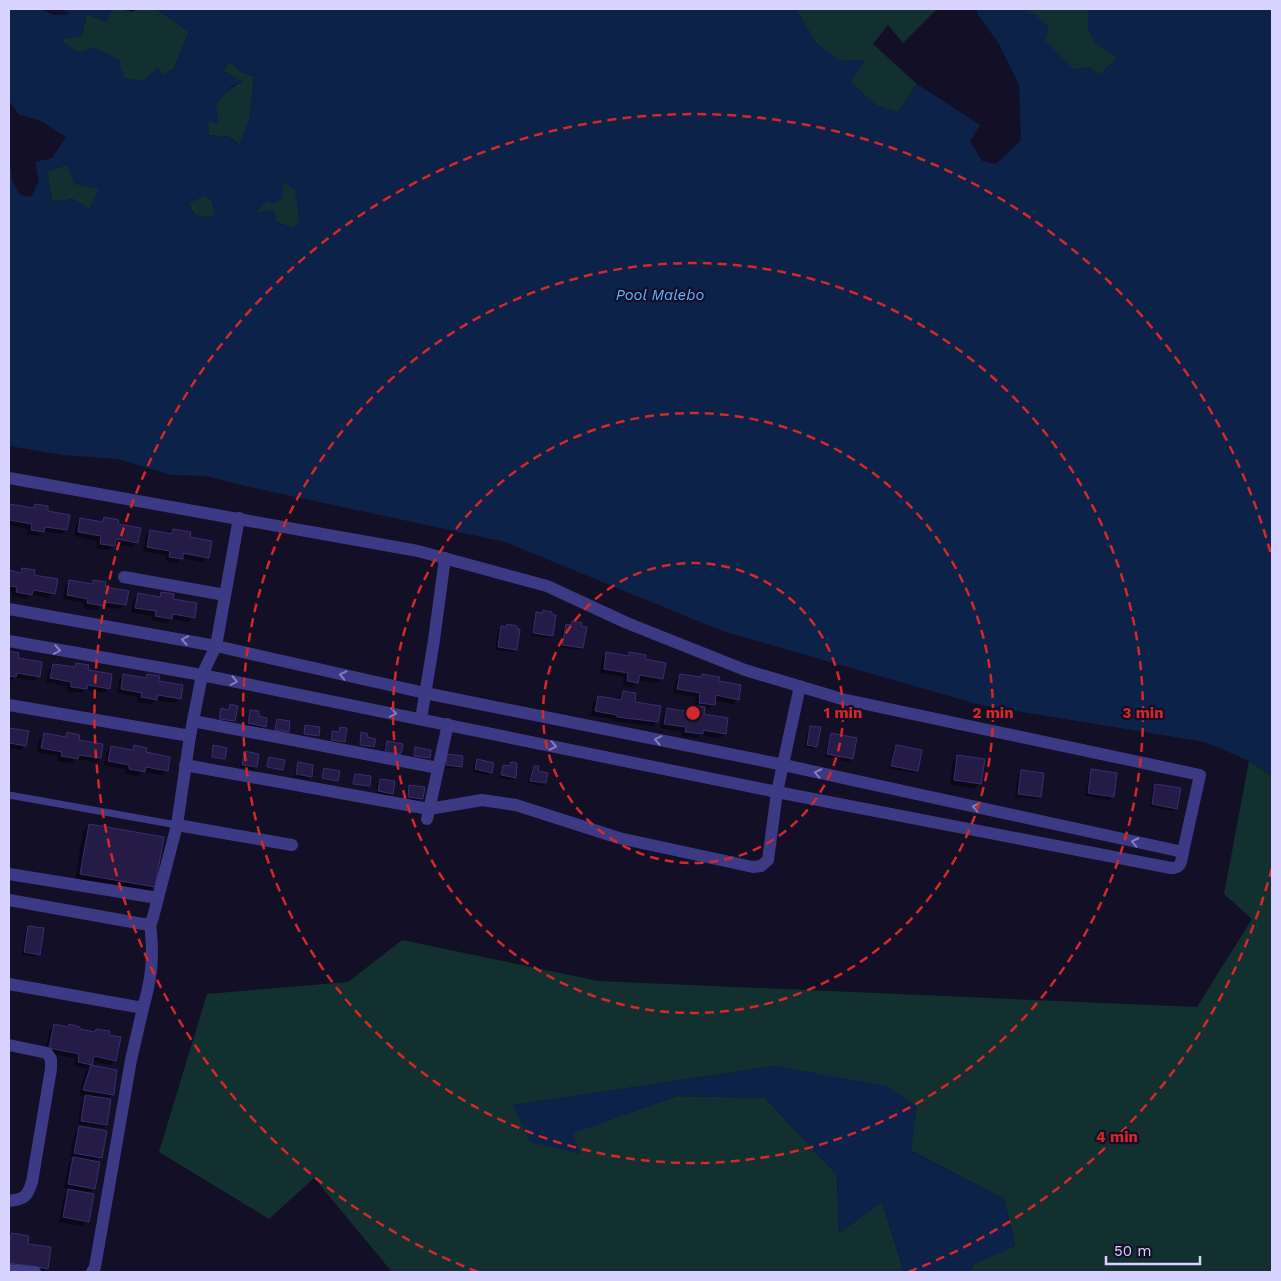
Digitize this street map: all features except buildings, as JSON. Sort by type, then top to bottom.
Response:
[{"type":"street","points":[[9,478],[418,551],[547,586],[627,623],[727,662],[842,699],[1200,775],[1180,865],[1171,868],[777,792],[202,675],[9,642]]},
{"type":"street","points":[[92,1272],[96,1267],[131,1060],[149,987],[153,957],[150,923],[177,825],[190,736],[202,675],[216,646],[239,518]]},
{"type":"street","points":[[421,719],[445,558]]},
{"type":"street","points":[[124,577],[225,595]]},
{"type":"street","points":[[9,609],[216,646],[425,694],[784,765],[1183,852]]},
{"type":"street","points":[[186,765],[428,814],[482,800],[516,805],[618,838],[753,867],[761,866],[768,860],[777,792],[800,686]]},
{"type":"street","points":[[9,705],[190,736]]},
{"type":"street","points":[[193,721],[438,768]]},
{"type":"street","points":[[428,814],[448,724]]},
{"type":"street","points":[[177,825],[292,845]]},
{"type":"street","points":[[9,874],[158,898]]},
{"type":"street","points":[[9,900],[143,924],[150,923]]},
{"type":"street","points":[[9,984],[143,1008]]},
{"type":"street","points":[[9,1045],[47,1053],[51,1059],[51,1069],[32,1182],[28,1192],[22,1199],[9,1201]]},
{"type":"street","points":[[9,1270],[35,1272]]},
{"type":"lane","points":[[9,795],[177,825]]},
{"type":"green space","points":[[112,9],[133,12],[136,9],[156,9],[189,32],[174,69],[162,75],[157,68],[144,82],[124,78],[77,52],[60,40],[82,35],[87,14],[106,22]]},
{"type":"green space","points":[[796,9],[937,9],[903,43],[888,25],[873,44],[917,84],[898,112],[877,106],[850,82],[865,60],[840,61],[816,43]]},
{"type":"green space","points":[[1027,9],[1089,9],[1088,30],[1117,59],[1099,75],[1089,67],[1074,70],[1045,41]]},
{"type":"green space","points":[[230,61],[241,72],[254,76],[250,116],[240,145],[230,137],[209,135],[208,123],[212,110],[225,93],[242,82],[223,70]]},
{"type":"green space","points":[[67,165],[100,189],[89,209],[73,199],[52,202],[47,171]]},
{"type":"green space","points":[[283,182],[295,189],[300,222],[292,228],[255,213]]},
{"type":"green space","points":[[205,195],[212,201],[215,213],[210,218],[195,215],[188,203]]},
{"type":"green space","points":[[1249,761],[1272,776],[1272,1272],[970,1272],[974,1264],[1015,1245],[1004,1199],[910,1150],[775,1066],[514,1105],[580,1154],[572,1133],[677,1096],[765,1098],[837,1175],[839,1233],[882,1202],[904,1272],[392,1272],[314,1178],[269,1219],[159,1152],[207,994],[348,982],[402,940],[598,981],[1197,1007],[1252,919],[1224,894]]},
{"type":"water","name":"Pool Malebo","points":[[9,9],[41,9],[54,15],[70,14],[62,9],[112,9],[107,22],[87,14],[82,35],[60,40],[77,52],[94,47],[119,60],[124,78],[144,81],[158,67],[162,75],[174,69],[189,32],[156,9],[796,9],[816,43],[840,61],[865,60],[850,82],[877,106],[898,112],[917,84],[980,125],[970,141],[982,161],[996,164],[1021,140],[1019,85],[999,44],[978,15],[976,9],[1027,9],[1049,27],[1045,41],[1074,70],[1089,67],[1099,75],[1117,58],[1095,43],[1088,30],[1089,9],[1272,9],[1272,776],[1249,761],[1205,742],[980,705],[722,631],[505,542],[206,476],[171,475],[118,459],[62,455],[9,446],[9,160],[13,182],[20,195],[31,197],[39,181],[35,162],[52,158],[66,137],[39,120],[19,115],[9,100]],"holes":[[[230,61],[241,72],[254,76],[250,116],[239,145],[230,137],[209,135],[208,122],[218,123],[216,103],[232,86],[243,82],[223,70]],[[67,165],[74,184],[99,189],[89,209],[73,199],[52,202],[47,171]],[[283,182],[295,190],[300,222],[292,228],[276,222],[275,209],[256,213],[266,201],[274,204],[283,198]],[[205,195],[212,201],[215,213],[210,218],[195,215],[188,204]]]},
{"type":"water","points":[[775,1066],[887,1086],[917,1107],[911,1151],[1004,1199],[1015,1246],[974,1264],[970,1272],[904,1272],[882,1202],[839,1233],[837,1175],[765,1098],[677,1096],[573,1133],[580,1154],[530,1142],[513,1105]]}]
